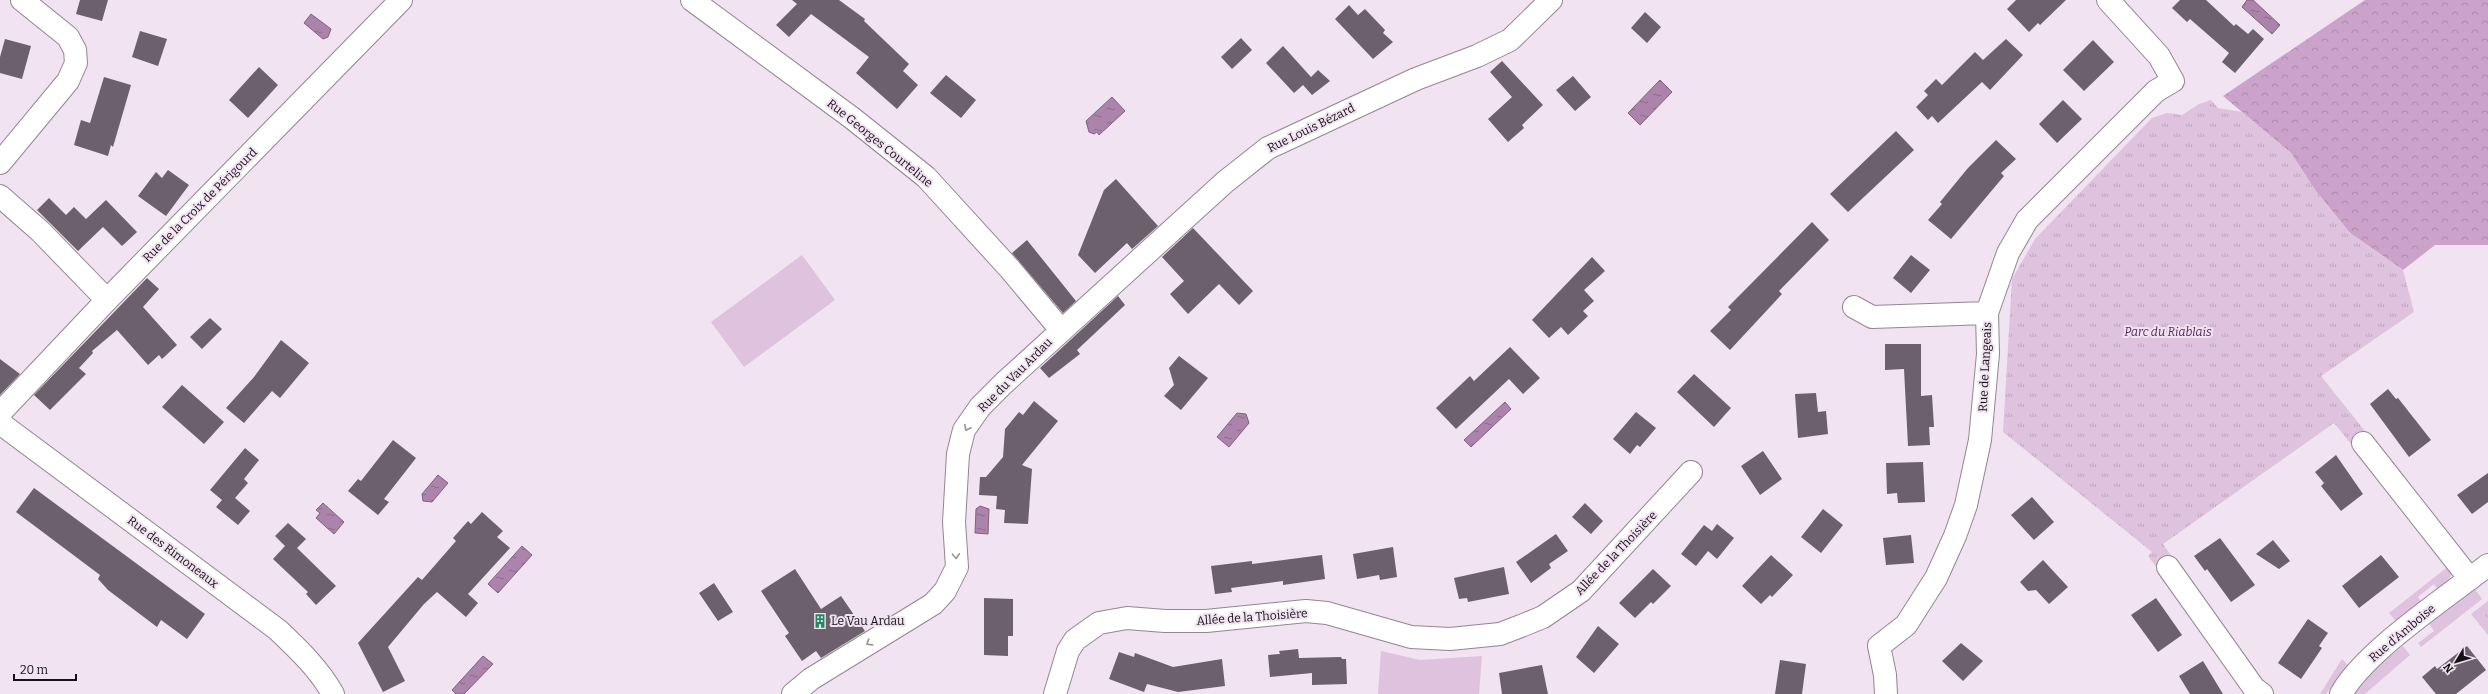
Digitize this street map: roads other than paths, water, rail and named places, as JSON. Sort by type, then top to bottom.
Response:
[{"type":"street","points":[[0,163],[68,81],[76,63],[75,50],[68,36],[22,0]]},
{"type":"street","name":"Rue de la Croix de Périgourd","points":[[0,413],[107,300],[401,0]]},
{"type":"street","name":"Rue Georges Courteline","points":[[692,0],[852,118],[926,177],[1010,269],[1061,330]]},
{"type":"street","name":"Rue Louis Bézard","points":[[1061,330],[1225,182],[1268,148],[1416,79],[1477,56],[1510,40],[1552,0]]},
{"type":"street","name":"Rue de Langeais","points":[[1886,694],[1885,675],[1879,646],[1906,625],[1936,578],[1955,536],[1966,505],[1980,432],[1988,354],[1987,313],[2008,253],[2027,220],[2156,91],[2173,81],[2159,56],[2108,0]]},
{"type":"street","points":[[0,196],[40,231],[107,300]]},
{"type":"street","points":[[1854,307],[1872,317],[1987,313]]},
{"type":"street","name":"Rue du Vau Ardau","points":[[792,694],[812,679],[933,604],[945,591],[957,567],[954,522],[958,454],[964,430],[980,407],[1061,330]]},
{"type":"street","name":"Rue des Rimoneaux","points":[[0,423],[278,630],[300,650],[323,676],[333,694]]},
{"type":"street","points":[[2363,443],[2470,578]]},
{"type":"street","name":"Allée de la Thoisière","points":[[1055,694],[1068,651],[1075,640],[1099,623],[1126,618],[1165,622],[1206,621],[1306,611],[1327,613],[1411,637],[1450,638],[1494,635],[1521,626],[1543,617],[1581,591],[1691,472]]},
{"type":"street","name":"Rue d'Amboise","points":[[2341,694],[2350,678],[2393,639],[2488,565]]},
{"type":"street","points":[[2168,567],[2254,688],[2262,694]]},
{"type":"water","points":[[2247,0],[2253,0],[2280,25],[2272,34],[2242,7]]},
{"type":"water","points":[[311,14],[331,29],[328,37],[323,39],[304,23]]},
{"type":"water","points":[[1660,80],[1672,92],[1640,125],[1628,113]]},
{"type":"water","points":[[1112,97],[1125,111],[1099,135],[1097,132],[1094,134],[1089,132],[1086,121]]},
{"type":"water","points":[[1505,402],[1511,409],[1471,447],[1464,440]]},
{"type":"water","points":[[1237,413],[1246,414],[1249,423],[1229,447],[1217,437]]},
{"type":"water","points":[[438,475],[448,483],[432,502],[423,501],[422,494]]},
{"type":"water","points":[[323,503],[344,522],[334,534],[316,518],[320,513],[316,510]]},
{"type":"water","points":[[980,506],[989,509],[988,534],[975,533],[976,509]]},
{"type":"water","points":[[522,546],[532,555],[498,593],[488,584]]},
{"type":"water","points":[[483,656],[493,664],[464,694],[456,694],[452,690]]},
{"type":"place","name":"Le Vau Ardau","points":[[820,621]]},
{"type":"park label","name":"Parc du Riablais","points":[[2168,332]]}]
